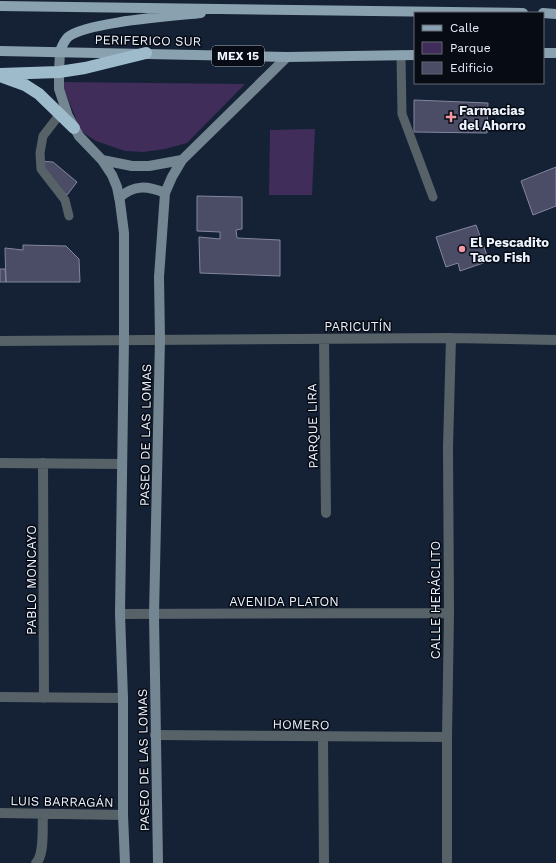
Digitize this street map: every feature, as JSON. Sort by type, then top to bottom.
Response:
[{"type":"highway","points":[[0,75],[59,72],[85,68],[146,53]]},
{"type":"highway","points":[[0,75],[30,88],[43,98],[74,128]]},
{"type":"main road","points":[[0,6],[466,12]]},
{"type":"main road","points":[[60,51],[67,38],[85,30],[117,24],[240,8]]},
{"type":"main road","points":[[544,13],[556,14]]},
{"type":"main road","name":"PERIFERICO SUR","points":[[0,50],[287,57],[414,55]]},
{"type":"main road","points":[[544,53],[556,53]]},
{"type":"street","name":"PASEO DE LAS LOMAS","points":[[60,51],[59,89],[68,116],[79,136],[102,160],[112,175],[120,198],[124,233],[120,614],[123,698],[123,815],[125,863]]},
{"type":"street","name":"PASEO DE LAS LOMAS","points":[[158,863],[154,615],[160,340],[159,276],[166,192],[172,177],[182,160],[287,57]]},
{"type":"street","points":[[102,160],[132,166],[149,166],[182,160]]},
{"type":"street","points":[[120,198],[125,192],[134,188],[150,187],[166,192]]},
{"type":"street","name":"PARICUTÍN","points":[[0,341],[451,338],[556,340]]},
{"type":"street","name":"CALLE HERÁCLITO","points":[[447,863],[446,737],[449,613],[448,447],[451,338]]},
{"type":"street","name":"PARQUE LIRA","points":[[324,339],[326,513]]},
{"type":"street","points":[[0,463],[122,464]]},
{"type":"street","name":"PABLO MONCAYO","points":[[43,463],[44,698]]},
{"type":"street","name":"AVENIDA PLATON","points":[[120,614],[449,613]]},
{"type":"street","points":[[0,698],[123,698]]},
{"type":"street","name":"HOMERO","points":[[155,735],[446,737]]},
{"type":"street","points":[[323,737],[324,863]]},
{"type":"street","name":"LUIS BARRAGÁN","points":[[0,813],[123,815]]},
{"type":"street","points":[[36,863],[39,860],[42,851],[43,814]]},
{"type":"lane","points":[[401,55],[402,114],[433,197]]},
{"type":"lane","points":[[60,114],[43,136],[40,153],[41,169],[64,200],[69,216]]},
{"type":"green space","points":[[61,82],[245,84],[187,143],[165,149],[143,152],[125,151],[96,141],[81,131]]},
{"type":"green space","points":[[315,129],[312,195],[269,195],[270,130]]},
{"type":"building","name":"Farmacias del Ahorro","points":[[414,100],[488,103],[487,133],[414,132]]},
{"type":"building","points":[[38,161],[53,162],[77,182],[67,195],[39,172]]},
{"type":"building","points":[[556,167],[556,206],[533,215],[521,181]]},
{"type":"building","points":[[197,196],[242,197],[242,229],[236,230],[237,238],[280,240],[280,276],[200,273],[199,237],[220,239],[220,232],[197,231]]},
{"type":"building","name":"El Pescadito Taco Fish","points":[[476,225],[489,261],[460,271],[458,263],[446,267],[436,237]]},
{"type":"building","points":[[23,245],[66,246],[79,259],[80,282],[6,282],[5,248],[23,250]]},
{"type":"building","points":[[0,269],[5,269],[6,282],[0,282]]},
{"type":"place","name":"Farmacias del Ahorro","points":[[451,117]]},
{"type":"place","name":"El Pescadito Taco Fish","points":[[462,249]]}]
